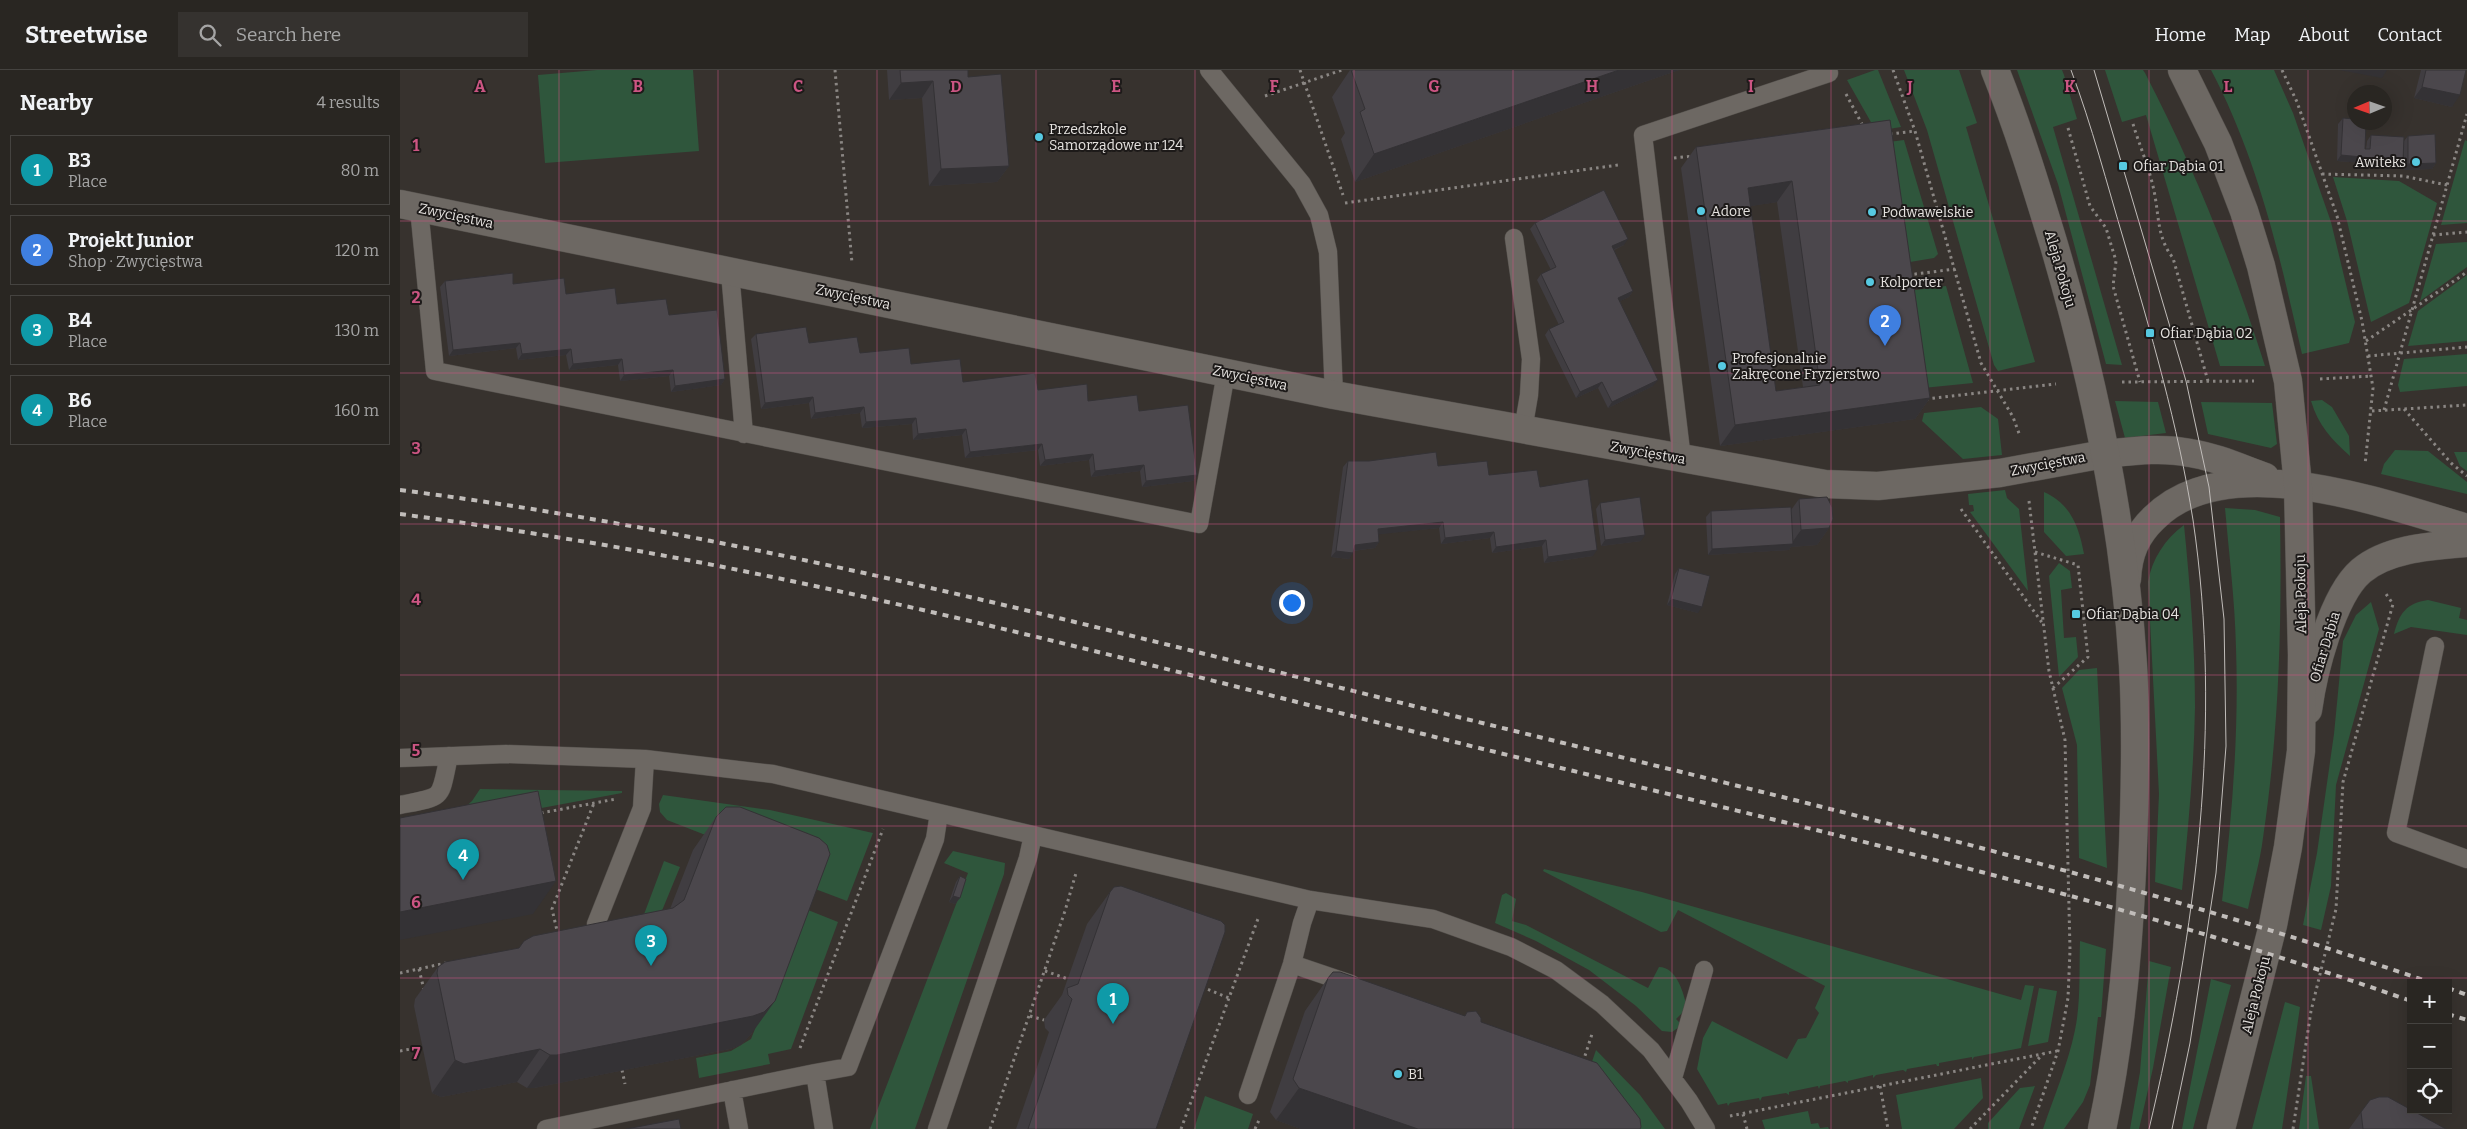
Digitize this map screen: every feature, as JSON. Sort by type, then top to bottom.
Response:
[{"type":"street","name":"Aleja Pokoju","points":[[1995,70],[2010,107],[2030,168],[2082,348],[2104,454],[2126,590],[2134,699],[2134,810],[2130,904],[2122,1012],[2102,1129]]},
{"type":"street","name":"Aleja Pokoju","points":[[2182,70],[2218,143],[2244,211],[2261,266],[2288,381],[2290,485],[2302,654],[2301,751],[2288,847],[2273,925],[2221,1129]]},
{"type":"street","name":"Zwycięstwa","points":[[410,206],[1334,395],[1825,484],[1878,486],[2000,473],[2104,454]]},
{"type":"street","points":[[2104,454],[2148,450],[2191,453],[2290,485],[2391,506],[2467,528]]},
{"type":"street","points":[[2126,590],[2132,549],[2148,523],[2166,506],[2188,493],[2209,487],[2243,482],[2290,485]]},
{"type":"street","name":"Ofiar Dąbia","points":[[2301,751],[2309,701],[2322,648],[2338,607],[2360,572],[2370,565],[2403,551],[2467,543]]},
{"type":"lane","points":[[1209,70],[1302,184],[1319,215],[1328,252],[1334,395]]},
{"type":"lane","points":[[1682,459],[1643,135],[1828,71]]},
{"type":"lane","points":[[410,206],[435,371],[1198,524],[1226,373]]},
{"type":"lane","points":[[1514,238],[1531,359],[1529,396],[1523,430]]},
{"type":"lane","points":[[730,272],[744,434]]},
{"type":"lane","points":[[2435,646],[2396,833],[2467,858]]},
{"type":"lane","points":[[400,758],[506,754],[645,758],[773,774],[1310,900],[1433,919],[1511,947],[1556,970],[1602,1004],[1651,1050],[1673,1078],[1704,1125]]},
{"type":"lane","points":[[400,806],[433,799],[442,792],[450,756]]},
{"type":"lane","points":[[596,924],[642,808],[645,758]]},
{"type":"lane","points":[[546,1129],[815,1073],[848,1068],[935,839],[939,813]]},
{"type":"lane","points":[[937,1129],[1028,858],[1032,835]]},
{"type":"lane","points":[[1248,1095],[1292,964],[1310,900]]},
{"type":"lane","points":[[1292,964],[1367,990]]},
{"type":"lane","points":[[1673,1078],[1704,970]]},
{"type":"lane","points":[[815,1073],[824,1129]]},
{"type":"lane","points":[[732,1090],[739,1129]]},
{"type":"path","points":[[835,70],[852,263]]},
{"type":"path","points":[[1300,70],[1345,202]]},
{"type":"path","points":[[1237,105],[1342,70]]},
{"type":"path","points":[[1892,70],[1915,131],[1981,363],[2013,417],[2023,445]]},
{"type":"path","points":[[2282,70],[2294,95],[2340,225],[2366,341],[2372,376],[2372,411],[2364,468]]},
{"type":"path","points":[[1828,71],[1842,87],[1864,128]]},
{"type":"path","points":[[2384,410],[2467,114]]},
{"type":"path","points":[[2133,124],[2155,196],[2156,213],[2164,246],[2173,258],[2208,381]]},
{"type":"path","points":[[2068,128],[2090,206],[2106,228],[2116,261],[2113,286],[2140,382]]},
{"type":"path","points":[[1887,134],[1915,131]]},
{"type":"path","points":[[2462,133],[2467,136]]},
{"type":"path","points":[[1319,215],[1345,202],[1694,156]]},
{"type":"path","points":[[2322,174],[2403,176],[2447,185]]},
{"type":"path","points":[[2434,235],[2467,232]]},
{"type":"path","points":[[1904,276],[1955,270]]},
{"type":"path","points":[[2366,341],[2467,272]]},
{"type":"path","points":[[2368,356],[2467,347]]},
{"type":"path","points":[[2316,380],[2372,376]]},
{"type":"path","points":[[2120,382],[2260,381]]},
{"type":"path","points":[[1922,400],[2052,384]]},
{"type":"path","points":[[2372,411],[2467,405]]},
{"type":"path","points":[[2404,409],[2451,463],[2467,476]]},
{"type":"path","points":[[2029,498],[2053,688],[2063,726],[2066,748],[2070,932],[2068,998],[2058,1051],[2031,1129]]},
{"type":"path","points":[[1955,501],[2044,625]]},
{"type":"path","points":[[2035,552],[2078,565],[2088,656],[2053,688]]},
{"type":"path","points":[[2293,1129],[2311,1011],[2336,910],[2343,782],[2393,604],[2384,592]]},
{"type":"path","points":[[536,814],[624,797]]},
{"type":"path","points":[[559,940],[552,909],[594,803]]},
{"type":"path","points":[[797,1056],[884,827]]},
{"type":"path","points":[[990,1129],[1030,1016],[1077,870]]},
{"type":"path","points":[[1181,1129],[1260,913]]},
{"type":"path","points":[[400,973],[453,962]]},
{"type":"path","points":[[419,969],[425,995]]},
{"type":"path","points":[[1045,971],[1068,979]]},
{"type":"path","points":[[1195,985],[1229,998]]},
{"type":"path","points":[[1030,1016],[1044,1020]]},
{"type":"path","points":[[1582,1066],[1592,1034]]},
{"type":"path","points":[[400,1052],[422,1047]]},
{"type":"path","points":[[1704,1125],[1742,1114],[2058,1051]]},
{"type":"path","points":[[1970,1129],[2043,1054]]},
{"type":"path","points":[[1880,1086],[1888,1129]]},
{"type":"path","points":[[1742,1114],[1747,1129]]},
{"type":"green space","points":[[597,70],[693,70],[699,151],[545,163],[538,75]]},
{"type":"green space","points":[[1878,70],[1901,127],[1876,131],[1847,80]]},
{"type":"green space","points":[[1904,70],[1959,70],[1977,123],[1966,127],[2035,362],[1998,371],[1994,365],[1927,130]]},
{"type":"green space","points":[[2017,70],[2062,70],[2064,75],[2077,119],[2053,127],[2122,365],[2106,364],[2058,184]]},
{"type":"green space","points":[[2105,70],[2143,70],[2145,73],[2196,180],[2240,291],[2265,366],[2220,366],[2146,115],[2122,122]]},
{"type":"green space","points":[[2211,70],[2274,70],[2293,113],[2331,222],[2355,322],[2349,343],[2302,354],[2276,245],[2255,173],[2228,104]]},
{"type":"green space","points":[[1904,140],[1938,254],[1934,258],[1898,264],[1881,143]]},
{"type":"green space","points":[[2465,140],[2467,141],[2467,223],[2441,225]]},
{"type":"green space","points":[[2333,177],[2399,181],[2437,203],[2409,303],[2371,322],[2347,221]]},
{"type":"green space","points":[[2467,242],[2467,267],[2420,301],[2436,244]]},
{"type":"green space","points":[[2467,275],[2467,341],[2408,346],[2418,311]]},
{"type":"green space","points":[[1946,286],[1973,383],[1923,388],[1901,292]]},
{"type":"green space","points":[[2467,354],[2467,386],[2400,392],[2398,385],[2404,359]]},
{"type":"green space","points":[[2322,400],[2332,407],[2349,436],[2350,456],[2332,438],[2314,410],[2311,401]]},
{"type":"green space","points":[[2115,401],[2158,402],[2166,433],[2125,438]]},
{"type":"green space","points":[[2201,402],[2272,403],[2277,444],[2271,448],[2208,434]]},
{"type":"green space","points":[[1981,407],[1998,419],[2002,455],[1963,459],[1922,421],[1924,413]]},
{"type":"green space","points":[[2395,450],[2428,451],[2467,482],[2467,494],[2381,474],[2384,464]]},
{"type":"green space","points":[[2454,452],[2467,452],[2467,471],[2460,466]]},
{"type":"green space","points":[[2005,490],[2007,498],[2019,509],[2028,591],[1970,512],[1974,511],[1973,505],[1969,505],[1968,494]]},
{"type":"green space","points":[[2044,492],[2061,503],[2072,517],[2084,554],[2066,556],[2044,532]]},
{"type":"green space","points":[[2225,508],[2255,510],[2280,517],[2280,637],[2273,758],[2262,847],[2248,909],[2222,901],[2232,806],[2237,680],[2234,613]]},
{"type":"green space","points":[[2184,525],[2192,616],[2195,707],[2192,776],[2182,890],[2155,882],[2159,794],[2148,582],[2160,550]]},
{"type":"green space","points":[[2059,563],[2070,571],[2072,588],[2061,590],[2064,638],[2076,637],[2078,657],[2059,677],[2049,576]]},
{"type":"green space","points":[[2428,600],[2461,608],[2459,618],[2467,620],[2467,635],[2411,627],[2394,634],[2401,615],[2409,607]]},
{"type":"green space","points":[[2371,602],[2379,629],[2336,785],[2331,886],[2321,930],[2303,925],[2317,853],[2334,734],[2343,641],[2356,615]]},
{"type":"green space","points":[[2097,668],[2107,868],[2079,858],[2077,745],[2062,688],[2079,670]]},
{"type":"green space","points":[[480,789],[622,791],[622,793],[444,826],[472,801]]},
{"type":"green space","points":[[663,795],[770,810],[873,833],[847,901],[810,887],[708,836],[667,820],[660,812],[659,804]]},
{"type":"green space","points":[[953,851],[1005,863],[1004,874],[915,1129],[870,1129],[968,873],[944,863]]},
{"type":"green space","points":[[664,861],[680,867],[654,930],[640,925]]},
{"type":"green space","points":[[1544,869],[1642,892],[2021,1000],[2025,985],[2034,986],[2021,1048],[1974,1057],[1972,1060],[1972,1057],[1939,1063],[1939,1066],[1936,1064],[1907,1069],[1906,1072],[1903,1070],[1876,1075],[1873,1078],[1873,1075],[1848,1081],[1848,1083],[1845,1081],[1820,1086],[1819,1089],[1818,1086],[1789,1092],[1789,1095],[1786,1093],[1762,1097],[1760,1101],[1759,1098],[1730,1103],[1728,1106],[1727,1103],[1718,1105],[1697,1069],[1703,1038],[1712,1021],[1787,1059],[1798,1039],[1806,1038],[1819,1013],[1815,1008],[1825,986],[1678,910],[1667,931],[1661,932],[1543,871]]},
{"type":"green space","points":[[1506,893],[1516,899],[1512,921],[1526,925],[1648,988],[1659,967],[1671,971],[1679,982],[1687,1008],[1676,1019],[1682,1025],[1672,1032],[1662,1031],[1636,1006],[1589,970],[1536,941],[1495,923],[1502,895]]},
{"type":"green space","points":[[803,908],[838,922],[791,1049],[768,1054],[770,1064],[699,1078],[696,1058],[731,1051],[751,1039]]},
{"type":"green space","points":[[2080,941],[2106,949],[2101,1017],[2098,1017],[2090,1085],[2083,1102],[2064,1129],[2043,1129],[2065,1068],[2075,1030],[2079,997]]},
{"type":"green space","points":[[2149,961],[2171,967],[2153,1068],[2139,1129],[2130,1129],[2140,1072]]},
{"type":"green space","points":[[2211,979],[2231,985],[2193,1129],[2182,1129]]},
{"type":"green space","points":[[2039,988],[2057,991],[2048,1042],[2028,1046]]},
{"type":"green space","points":[[2285,1002],[2300,1007],[2282,1129],[2252,1129]]},
{"type":"green space","points":[[1596,1050],[1640,1095],[1665,1129],[1620,1129],[1584,1085]]},
{"type":"green space","points":[[2306,1076],[2311,1076],[2319,1129],[2299,1129]]},
{"type":"green space","points":[[1981,1078],[1983,1098],[1954,1129],[1902,1129],[1896,1095]]},
{"type":"green space","points":[[2035,1086],[2019,1129],[1988,1129],[1988,1123],[2020,1088]]},
{"type":"green space","points":[[1205,1096],[1253,1114],[1248,1129],[1194,1129]]},
{"type":"green space","points":[[1808,1111],[1811,1124],[1818,1123],[1820,1128],[1828,1127],[1829,1129],[1765,1129],[1762,1120]]},
{"type":"building","points":[[900,70],[968,70],[968,77],[1001,74],[1009,166],[941,169],[933,81],[901,83]]},
{"type":"building","points":[[1351,70],[1619,70],[1374,154],[1360,112],[1365,109]]},
{"type":"building","points":[[2426,70],[2466,70],[2460,95],[2422,87]]},
{"type":"building","points":[[2343,118],[2347,118],[2347,130],[2366,130],[2365,149],[2370,149],[2371,135],[2404,137],[2403,161],[2341,155]]},
{"type":"building","points":[[1890,120],[1930,398],[1735,425],[1696,147]],"holes":[[[1792,181],[1820,385],[1776,391],[1748,188]]]},
{"type":"building","points":[[2435,134],[2436,163],[2408,164],[2408,136]]},
{"type":"building","points":[[1604,190],[1628,239],[1612,246],[1633,291],[1618,298],[1658,380],[1612,402],[1602,382],[1580,392],[1549,329],[1564,322],[1541,274],[1556,267],[1535,223]]},
{"type":"building","points":[[513,273],[513,284],[564,278],[566,294],[615,288],[617,304],[666,299],[669,315],[717,310],[725,379],[675,386],[673,370],[624,375],[622,359],[573,364],[571,349],[522,354],[520,343],[453,350],[445,281]]},
{"type":"building","points":[[806,327],[809,343],[857,337],[860,353],[909,348],[911,364],[960,359],[963,382],[1035,373],[1038,390],[1087,384],[1088,401],[1137,395],[1139,411],[1188,405],[1197,475],[1146,481],[1144,465],[1095,471],[1093,454],[1045,460],[1042,444],[970,452],[966,429],[918,434],[916,418],[866,422],[864,407],[815,413],[813,397],[765,403],[756,334]]},
{"type":"building","points":[[1436,452],[1438,466],[1487,461],[1489,475],[1537,470],[1540,487],[1588,479],[1597,550],[1548,557],[1546,540],[1496,547],[1494,532],[1445,538],[1443,522],[1378,529],[1379,542],[1355,545],[1353,553],[1336,551],[1348,461],[1369,461]]},
{"type":"building","points":[[1640,497],[1645,535],[1605,540],[1600,503]]},
{"type":"building","points":[[1827,497],[1832,507],[1833,519],[1829,528],[1801,530],[1799,499]]},
{"type":"building","points":[[1791,507],[1793,544],[1712,549],[1711,511]]},
{"type":"building","points":[[1679,568],[1710,576],[1702,607],[1671,599]]},
{"type":"building","points":[[538,791],[556,881],[400,912],[400,818]]},
{"type":"building","points":[[726,807],[740,807],[819,838],[827,845],[830,854],[775,1001],[764,1012],[753,1016],[557,1055],[550,1055],[540,1049],[464,1064],[455,1060],[437,973],[438,967],[445,962],[519,948],[524,941],[533,936],[673,908],[684,900],[716,817]]},
{"type":"building","points":[[960,876],[966,879],[960,898],[953,896]]},
{"type":"building","points":[[1121,886],[1221,921],[1225,925],[1225,932],[1156,1129],[1028,1129],[1072,999],[1068,995],[1067,988],[1078,984],[1110,892],[1114,887]]},
{"type":"building","name":"B1","points":[[1333,972],[1340,972],[1465,1016],[1467,1012],[1476,1011],[1481,1018],[1481,1022],[1597,1063],[1640,1119],[1640,1129],[1418,1129],[1299,1088],[1293,1079],[1328,978]]},
{"type":"building","points":[[2388,1097],[2407,1107],[2407,1114],[2419,1114],[2446,1129],[2363,1129],[2361,1112],[2370,1100]]},
{"type":"building","points":[[679,1119],[681,1129],[626,1129]]},
{"type":"tram line","points":[[2071,70],[2086,112],[2154,345],[2172,414],[2193,520],[2202,596],[2205,750],[2200,826],[2180,979],[2166,1055],[2149,1129]]},
{"type":"tram line","points":[[2094,70],[2186,381],[2209,487],[2224,619],[2226,746],[2216,873],[2190,1043],[2172,1129]]},
{"type":"railway","points":[[400,490],[532,509],[662,532],[922,586],[1051,616],[1938,837],[2186,905],[2420,979]]},
{"type":"railway","points":[[400,514],[554,537],[670,557],[803,584],[994,627],[1823,832],[2060,893],[2178,926],[2295,962],[2407,1000]]},
{"type":"railway","points":[[2452,989],[2467,995]]},
{"type":"railway","points":[[2452,1015],[2467,1020]]},
{"type":"place","name":"Przedszkole Samorządowe nr 124","points":[[1039,137]]},
{"type":"place","name":"Awiteks","points":[[2416,162]]},
{"type":"place","name":"Ofiar Dąbia 01","points":[[2123,166]]},
{"type":"place","name":"Adore","points":[[1701,211]]},
{"type":"place","name":"Podwawelskie","points":[[1872,212]]},
{"type":"place","name":"Kolporter","points":[[1870,282]]},
{"type":"place","name":"Ofiar Dąbia 02","points":[[2150,333]]},
{"type":"place","name":"Projekt Junior","points":[[1885,346]]},
{"type":"place","name":"Profesjonalnie Zakręcone Fryzjerstwo","points":[[1722,366]]},
{"type":"place","name":"Ofiar Dąbia 04","points":[[2076,614]]},
{"type":"place","name":"B6","points":[[463,880]]},
{"type":"place","name":"B4","points":[[651,966]]},
{"type":"place","name":"B3","points":[[1113,1024]]},
{"type":"place","name":"B1","points":[[1398,1074]]}]
